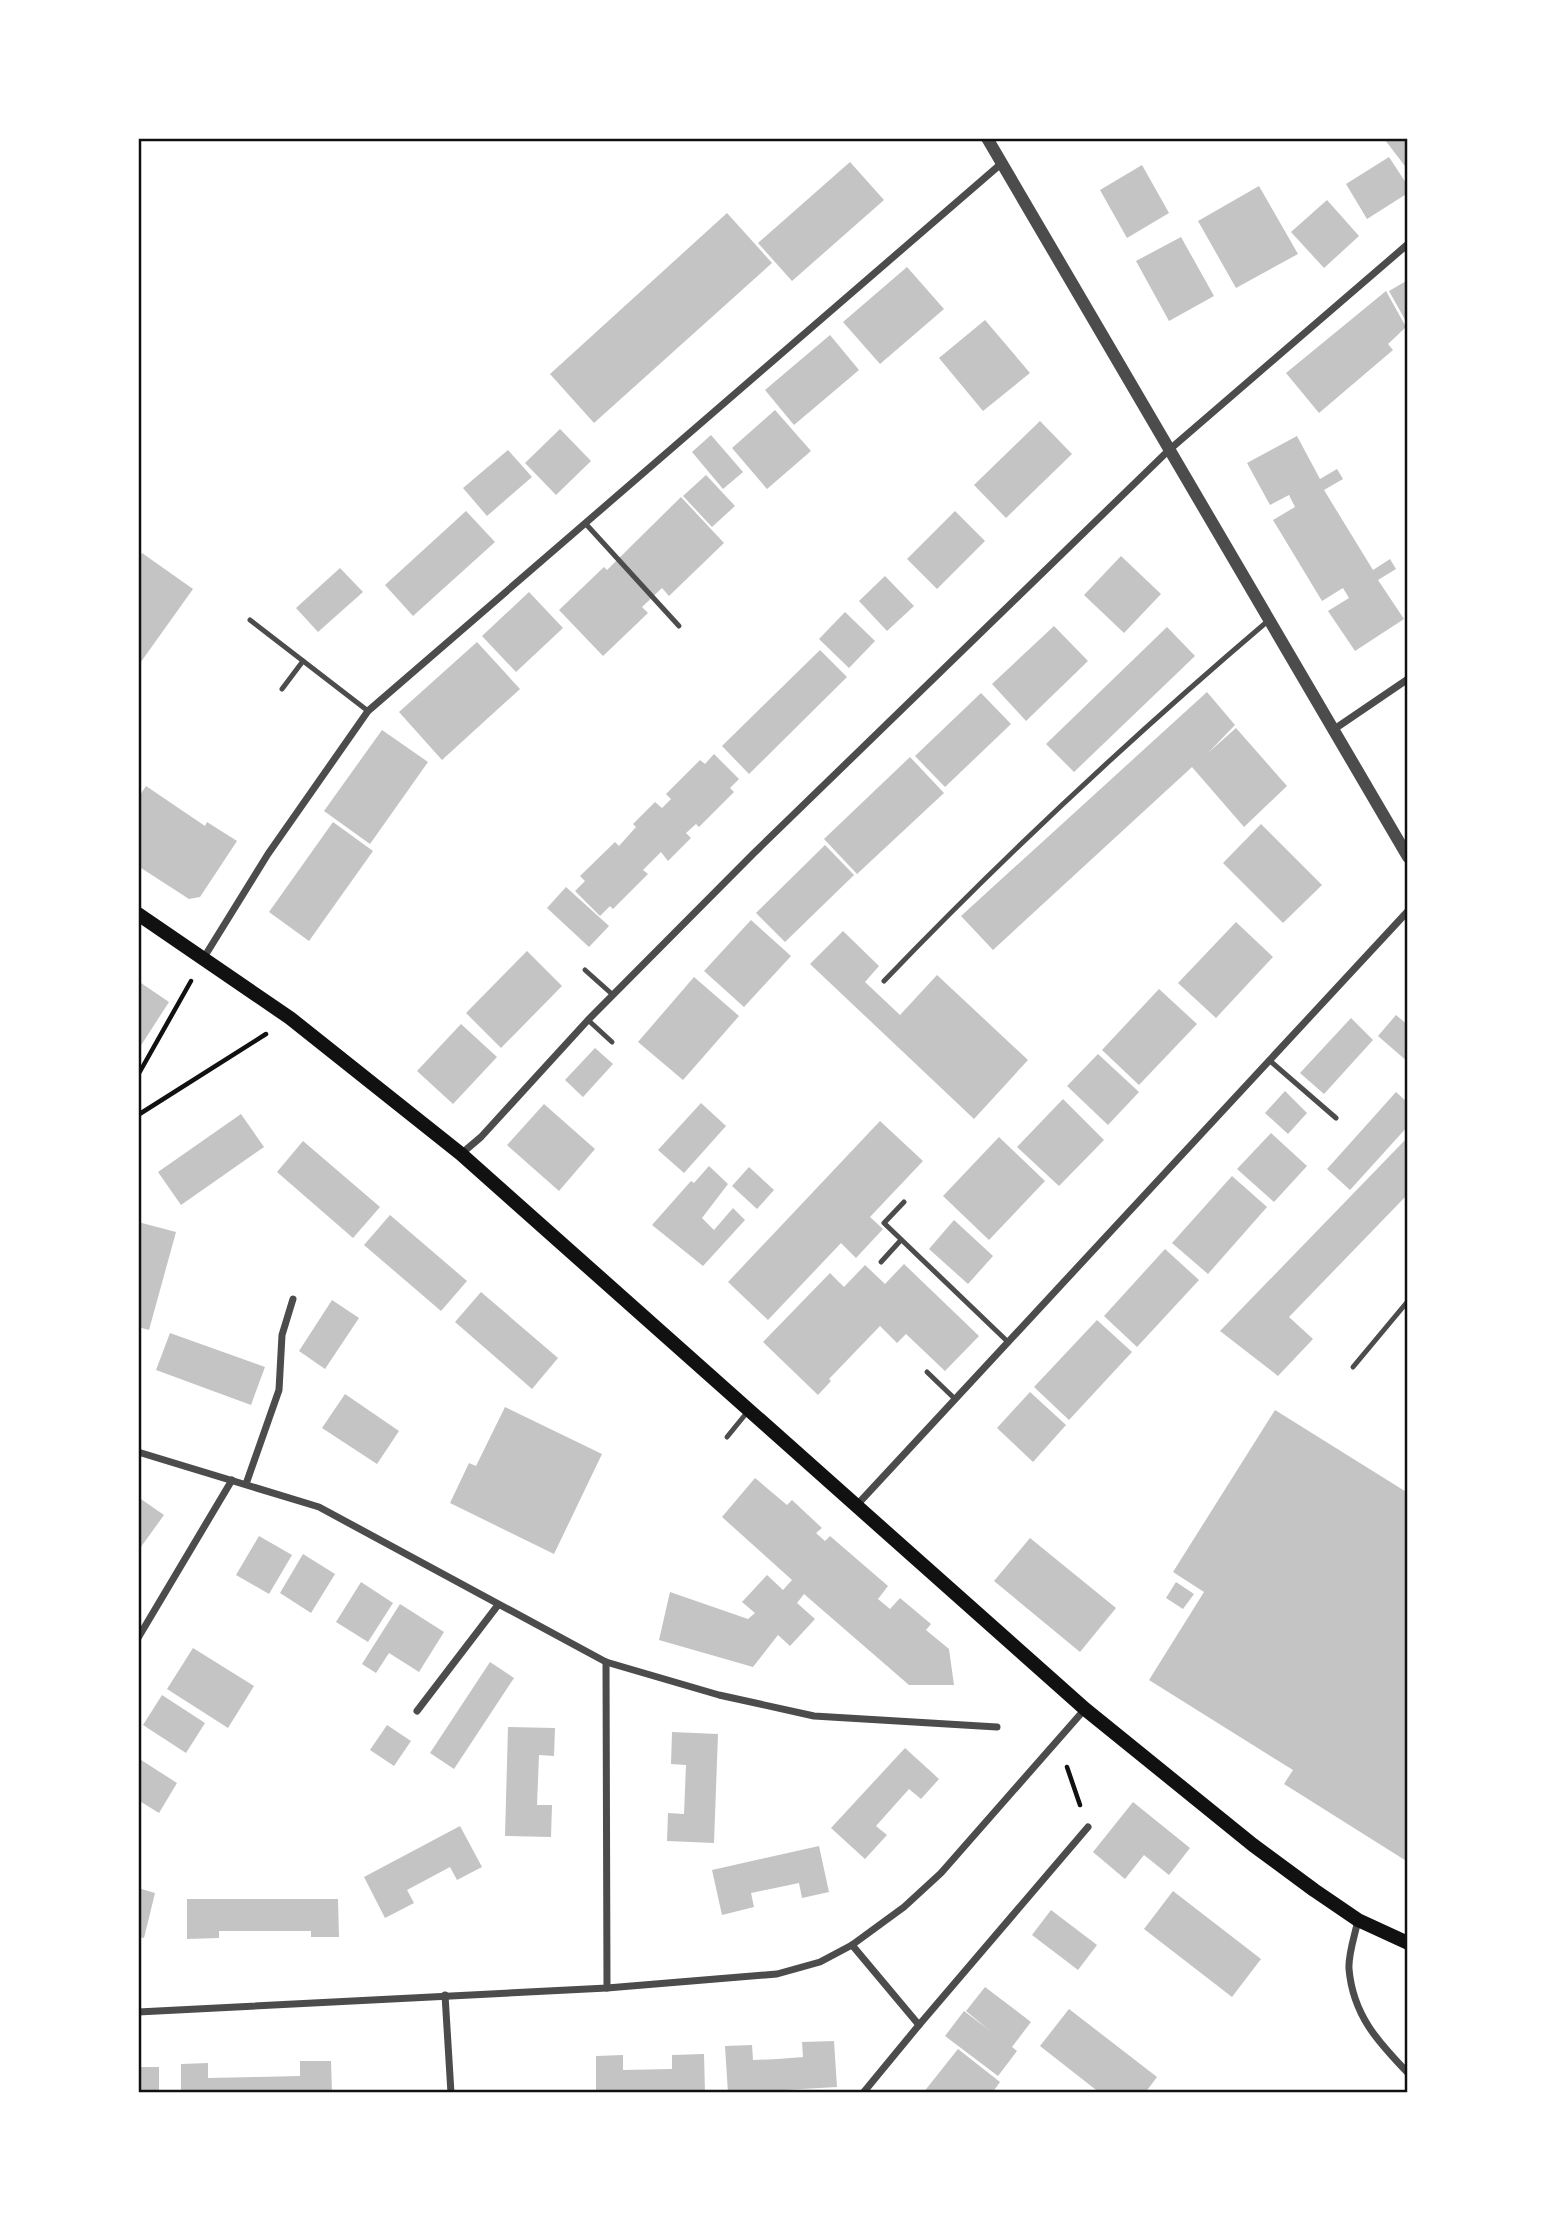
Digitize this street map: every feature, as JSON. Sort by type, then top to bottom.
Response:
[{"type":"main road","points":[[138,915],[290,1018],[461,1154],[1085,1709],[1253,1845],[1358,1920],[1408,1943]]},
{"type":"street","points":[[987,138],[1408,857]]},
{"type":"street","points":[[202,959],[268,854],[368,710],[1002,163]]},
{"type":"street","points":[[461,1154],[481,1137],[588,1020],[764,843],[1169,450],[1408,244]]},
{"type":"street","points":[[1334,730],[1408,679]]},
{"type":"street","points":[[856,1506],[1408,911]]},
{"type":"street","points":[[246,1484],[279,1390],[282,1335],[293,1299]]},
{"type":"street","points":[[138,1452],[319,1507],[606,1662],[719,1695],[814,1716],[998,1727]]},
{"type":"street","points":[[138,1637],[232,1480]]},
{"type":"street","points":[[417,1711],[498,1605]]},
{"type":"street","points":[[606,1662],[607,1988]]},
{"type":"street","points":[[138,2012],[607,1988],[777,1974],[820,1962],[852,1945],[904,1907],[941,1873],[1085,1709]]},
{"type":"street","points":[[863,2093],[1088,1827]]},
{"type":"street","points":[[1358,1920],[1349,1968],[1360,2014],[1380,2044],[1408,2073]]},
{"type":"street","points":[[852,1945],[919,2025]]},
{"type":"street","points":[[445,1995],[451,2093]]},
{"type":"lane","points":[[584,523],[678,626]]},
{"type":"lane","points":[[250,620],[368,710]]},
{"type":"lane","points":[[884,981],[1011,853],[1206,674],[1269,620]]},
{"type":"lane","points":[[282,690],[303,661]]},
{"type":"lane","points":[[586,970],[613,995]]},
{"type":"lane","points":[[588,1020],[612,1042]]},
{"type":"lane","points":[[1269,1060],[1336,1118]]},
{"type":"lane","points":[[904,1202],[884,1223],[1008,1342]]},
{"type":"lane","points":[[881,1262],[901,1240]]},
{"type":"lane","points":[[1353,1367],[1408,1301]]},
{"type":"lane","points":[[927,1372],[955,1399]]},
{"type":"lane","points":[[727,1437],[749,1410]]},
{"type":"path","points":[[138,1074],[202,959]]},
{"type":"path","points":[[138,1115],[290,1018]]},
{"type":"building","points":[[1408,138],[1408,170],[1385,140]]},
{"type":"building","points":[[1389,157],[1408,186],[1408,193],[1367,219],[1346,184]]},
{"type":"building","points":[[850,162],[884,200],[792,281],[758,243]]},
{"type":"building","points":[[1142,165],[1169,213],[1127,238],[1100,190]]},
{"type":"building","points":[[1259,186],[1298,254],[1236,288],[1198,221]]},
{"type":"building","points":[[1327,200],[1359,236],[1324,268],[1291,232]]},
{"type":"building","points":[[727,213],[772,263],[594,423],[550,374]]},
{"type":"building","points":[[1181,237],[1214,296],[1169,321],[1136,261]]},
{"type":"building","points":[[907,267],[944,309],[880,364],[843,322]]},
{"type":"building","points":[[1408,280],[1408,325],[1389,291]]},
{"type":"building","points":[[1386,291],[1406,327],[1388,344],[1393,350],[1319,413],[1286,373]]},
{"type":"building","points":[[985,320],[1030,373],[983,411],[939,358]]},
{"type":"building","points":[[830,335],[859,370],[794,425],[765,390]]},
{"type":"building","points":[[775,410],[811,451],[767,489],[732,448]]},
{"type":"building","points":[[1040,421],[1072,454],[1006,518],[974,485]]},
{"type":"building","points":[[560,429],[591,461],[556,495],[525,463]]},
{"type":"building","points":[[711,435],[743,472],[723,489],[692,452]]},
{"type":"building","points":[[1297,436],[1320,479],[1337,469],[1343,479],[1324,490],[1373,570],[1390,559],[1396,569],[1378,580],[1404,619],[1355,651],[1328,611],[1349,598],[1343,588],[1322,601],[1273,520],[1295,507],[1289,495],[1270,505],[1247,463]]},
{"type":"building","points":[[508,450],[532,477],[487,516],[463,488]]},
{"type":"building","points":[[706,475],[735,506],[712,527],[683,496]]},
{"type":"building","points":[[681,497],[724,543],[669,596],[662,588],[642,607],[648,613],[603,656],[559,610],[604,567],[607,570]]},
{"type":"building","points":[[466,511],[495,542],[413,616],[385,585]]},
{"type":"building","points":[[955,511],[985,541],[937,589],[907,559]]},
{"type":"building","points":[[142,553],[193,589],[138,666],[138,559]]},
{"type":"building","points":[[1121,556],[1161,594],[1124,633],[1084,595]]},
{"type":"building","points":[[340,568],[363,592],[318,632],[296,608]]},
{"type":"building","points":[[885,576],[914,606],[887,631],[859,601]]},
{"type":"building","points":[[529,592],[563,628],[516,672],[482,636]]},
{"type":"building","points":[[845,612],[875,641],[849,668],[819,639]]},
{"type":"building","points":[[1054,626],[1088,661],[1026,721],[992,684]]},
{"type":"building","points":[[1167,627],[1195,656],[1074,772],[1046,744]]},
{"type":"building","points":[[477,642],[520,689],[442,760],[399,712]]},
{"type":"building","points":[[820,650],[847,677],[749,774],[722,746]]},
{"type":"building","points":[[1207,692],[1235,725],[1208,753],[1236,728],[1287,786],[1244,827],[1192,767],[993,950],[961,916]]},
{"type":"building","points":[[981,693],[1011,724],[945,787],[915,756]]},
{"type":"building","points":[[382,730],[428,762],[370,844],[324,811]]},
{"type":"building","points":[[714,754],[739,779],[730,788],[734,792],[699,827],[696,824],[686,833],[691,838],[668,861],[661,852],[643,870],[648,874],[613,909],[610,906],[600,916],[575,891],[585,881],[580,876],[615,842],[619,846],[636,827],[633,824],[655,802],[662,808],[671,799],[666,794],[700,760],[705,764]]},
{"type":"building","points":[[910,757],[944,793],[857,874],[824,839]]},
{"type":"building","points":[[146,786],[205,826],[207,822],[237,841],[200,897],[189,899],[138,866],[138,798]]},
{"type":"building","points":[[333,822],[373,851],[309,941],[269,912]]},
{"type":"building","points":[[1261,824],[1322,885],[1283,923],[1223,863]]},
{"type":"building","points":[[825,845],[854,875],[785,942],[756,913]]},
{"type":"building","points":[[566,887],[609,926],[589,947],[547,908]]},
{"type":"building","points":[[751,920],[791,956],[744,1007],[704,971]]},
{"type":"building","points":[[1236,922],[1273,957],[1216,1018],[1178,983]]},
{"type":"building","points":[[843,931],[879,966],[865,982],[900,1015],[937,975],[1028,1060],[974,1119],[810,964]]},
{"type":"building","points":[[527,951],[562,986],[501,1048],[466,1013]]},
{"type":"building","points":[[694,977],[739,1016],[683,1080],[638,1042]]},
{"type":"building","points":[[138,981],[169,1002],[138,1050]]},
{"type":"building","points":[[1159,989],[1197,1024],[1139,1085],[1102,1050]]},
{"type":"building","points":[[1396,1015],[1408,1025],[1408,1062],[1378,1036]]},
{"type":"building","points":[[1351,1018],[1373,1040],[1324,1094],[1300,1073]]},
{"type":"building","points":[[461,1024],[497,1057],[453,1104],[417,1071]]},
{"type":"building","points":[[595,1048],[613,1064],[583,1097],[565,1080]]},
{"type":"building","points":[[1098,1054],[1139,1092],[1108,1125],[1067,1086]]},
{"type":"building","points":[[1285,1091],[1307,1113],[1288,1134],[1265,1113]]},
{"type":"building","points":[[1396,1092],[1408,1103],[1408,1126],[1350,1190],[1327,1169]]},
{"type":"building","points":[[1063,1099],[1104,1140],[1059,1186],[1017,1147]]},
{"type":"building","points":[[701,1103],[726,1126],[684,1173],[658,1150]]},
{"type":"building","points":[[544,1104],[595,1149],[559,1191],[507,1145]]},
{"type":"building","points":[[241,1114],[264,1147],[181,1205],[158,1172]]},
{"type":"building","points":[[880,1121],[923,1161],[870,1217],[883,1229],[856,1258],[841,1243],[768,1320],[728,1282]]},
{"type":"building","points":[[1271,1133],[1307,1166],[1274,1202],[1237,1169]]},
{"type":"building","points":[[999,1137],[1045,1181],[989,1240],[943,1196]]},
{"type":"building","points":[[1408,1137],[1408,1194],[1289,1317],[1313,1339],[1278,1376],[1220,1331]]},
{"type":"building","points":[[303,1141],[380,1207],[353,1238],[277,1172]]},
{"type":"building","points":[[709,1166],[728,1184],[702,1218],[714,1230],[733,1208],[745,1220],[703,1266],[652,1225],[691,1181],[694,1183]]},
{"type":"building","points":[[749,1167],[774,1190],[757,1209],[732,1186]]},
{"type":"building","points":[[1232,1176],[1267,1207],[1208,1274],[1172,1243]]},
{"type":"building","points":[[390,1215],[467,1281],[441,1311],[364,1245]]},
{"type":"building","points":[[954,1220],[993,1256],[968,1284],[929,1249]]},
{"type":"building","points":[[138,1222],[176,1232],[149,1330],[138,1327]]},
{"type":"building","points":[[1165,1249],[1199,1280],[1137,1347],[1104,1316]]},
{"type":"building","points":[[904,1264],[979,1336],[945,1371],[906,1334],[897,1343],[880,1326],[829,1379],[831,1381],[818,1395],[763,1342],[830,1273],[844,1287],[865,1265],[885,1284]]},
{"type":"building","points":[[481,1292],[558,1358],[532,1389],[455,1322]]},
{"type":"building","points":[[332,1300],[359,1318],[325,1369],[299,1351]]},
{"type":"building","points":[[1097,1320],[1132,1352],[1069,1420],[1034,1387]]},
{"type":"building","points":[[170,1333],[265,1367],[251,1405],[156,1370]]},
{"type":"building","points":[[1030,1392],[1066,1425],[1033,1462],[997,1428]]},
{"type":"building","points":[[345,1394],[399,1431],[377,1464],[322,1428]]},
{"type":"building","points":[[505,1407],[602,1454],[554,1554],[450,1503],[469,1463],[476,1466]]},
{"type":"building","points":[[1275,1410],[1408,1493],[1408,1862],[1284,1784],[1293,1770],[1149,1680],[1204,1592],[1173,1572]]},
{"type":"building","points":[[755,1478],[787,1505],[792,1500],[822,1528],[816,1533],[825,1541],[830,1536],[888,1586],[878,1599],[890,1609],[900,1598],[931,1624],[926,1630],[949,1649],[954,1685],[909,1685],[804,1594],[797,1603],[815,1619],[790,1646],[778,1635],[753,1667],[659,1640],[670,1592],[748,1619],[755,1613],[742,1602],[767,1575],[783,1590],[792,1580],[722,1517]]},
{"type":"building","points":[[138,1497],[164,1515],[138,1551]]},
{"type":"building","points":[[259,1536],[292,1555],[269,1594],[236,1575]]},
{"type":"building","points":[[1030,1538],[1116,1608],[1080,1652],[994,1581]]},
{"type":"building","points":[[303,1554],[335,1574],[311,1613],[280,1593]]},
{"type":"building","points":[[361,1582],[393,1603],[368,1642],[336,1622]]},
{"type":"building","points":[[1176,1582],[1194,1594],[1183,1609],[1166,1598]]},
{"type":"building","points":[[400,1604],[444,1632],[419,1672],[389,1653],[376,1673],[362,1664]]},
{"type":"building","points":[[193,1648],[254,1686],[228,1728],[167,1689]]},
{"type":"building","points":[[490,1662],[514,1678],[454,1769],[430,1753]]},
{"type":"building","points":[[162,1695],[205,1723],[186,1753],[143,1725]]},
{"type":"building","points":[[387,1725],[411,1741],[394,1766],[370,1750]]},
{"type":"building","points":[[508,1727],[555,1728],[554,1756],[539,1755],[537,1805],[552,1805],[551,1837],[505,1836]]},
{"type":"building","points":[[672,1732],[718,1734],[714,1843],[667,1841],[668,1813],[684,1814],[686,1765],[671,1764]]},
{"type":"building","points":[[905,1748],[939,1779],[921,1799],[909,1789],[876,1826],[887,1835],[865,1859],[831,1828]]},
{"type":"building","points":[[138,1758],[177,1783],[159,1813],[138,1800]]},
{"type":"building","points":[[1133,1802],[1190,1848],[1169,1875],[1144,1855],[1125,1879],[1093,1852]]},
{"type":"building","points":[[460,1826],[482,1867],[457,1880],[450,1867],[407,1890],[414,1903],[385,1918],[364,1877]]},
{"type":"building","points":[[819,1846],[829,1892],[802,1898],[799,1883],[751,1893],[754,1907],[722,1915],[712,1870]]},
{"type":"building","points":[[138,1888],[155,1893],[144,1938],[138,1937]]},
{"type":"building","points":[[1173,1891],[1261,1959],[1232,1997],[1144,1929]]},
{"type":"building","points":[[187,1899],[338,1899],[339,1937],[311,1937],[311,1931],[219,1931],[219,1938],[187,1939]]},
{"type":"building","points":[[1051,1910],[1097,1945],[1078,1970],[1032,1935]]},
{"type":"building","points":[[985,1987],[1031,2022],[1012,2047],[1017,2051],[998,2076],[945,2036],[964,2011],[989,2030],[966,2011]]},
{"type":"building","points":[[1069,2009],[1157,2077],[1145,2093],[1100,2093],[1040,2046]]},
{"type":"building","points":[[834,2041],[837,2087],[728,2093],[725,2046],[752,2045],[753,2060],[778,2059],[803,2057],[802,2042]]},
{"type":"building","points":[[958,2049],[1000,2082],[992,2093],[923,2093]]},
{"type":"building","points":[[704,2054],[705,2093],[596,2093],[596,2056],[623,2055],[623,2070],[672,2069],[672,2055]]},
{"type":"building","points":[[300,2061],[331,2061],[332,2093],[181,2093],[181,2064],[208,2063],[208,2078],[300,2076]]},
{"type":"building","points":[[138,2067],[159,2067],[159,2093],[138,2093]]}]
